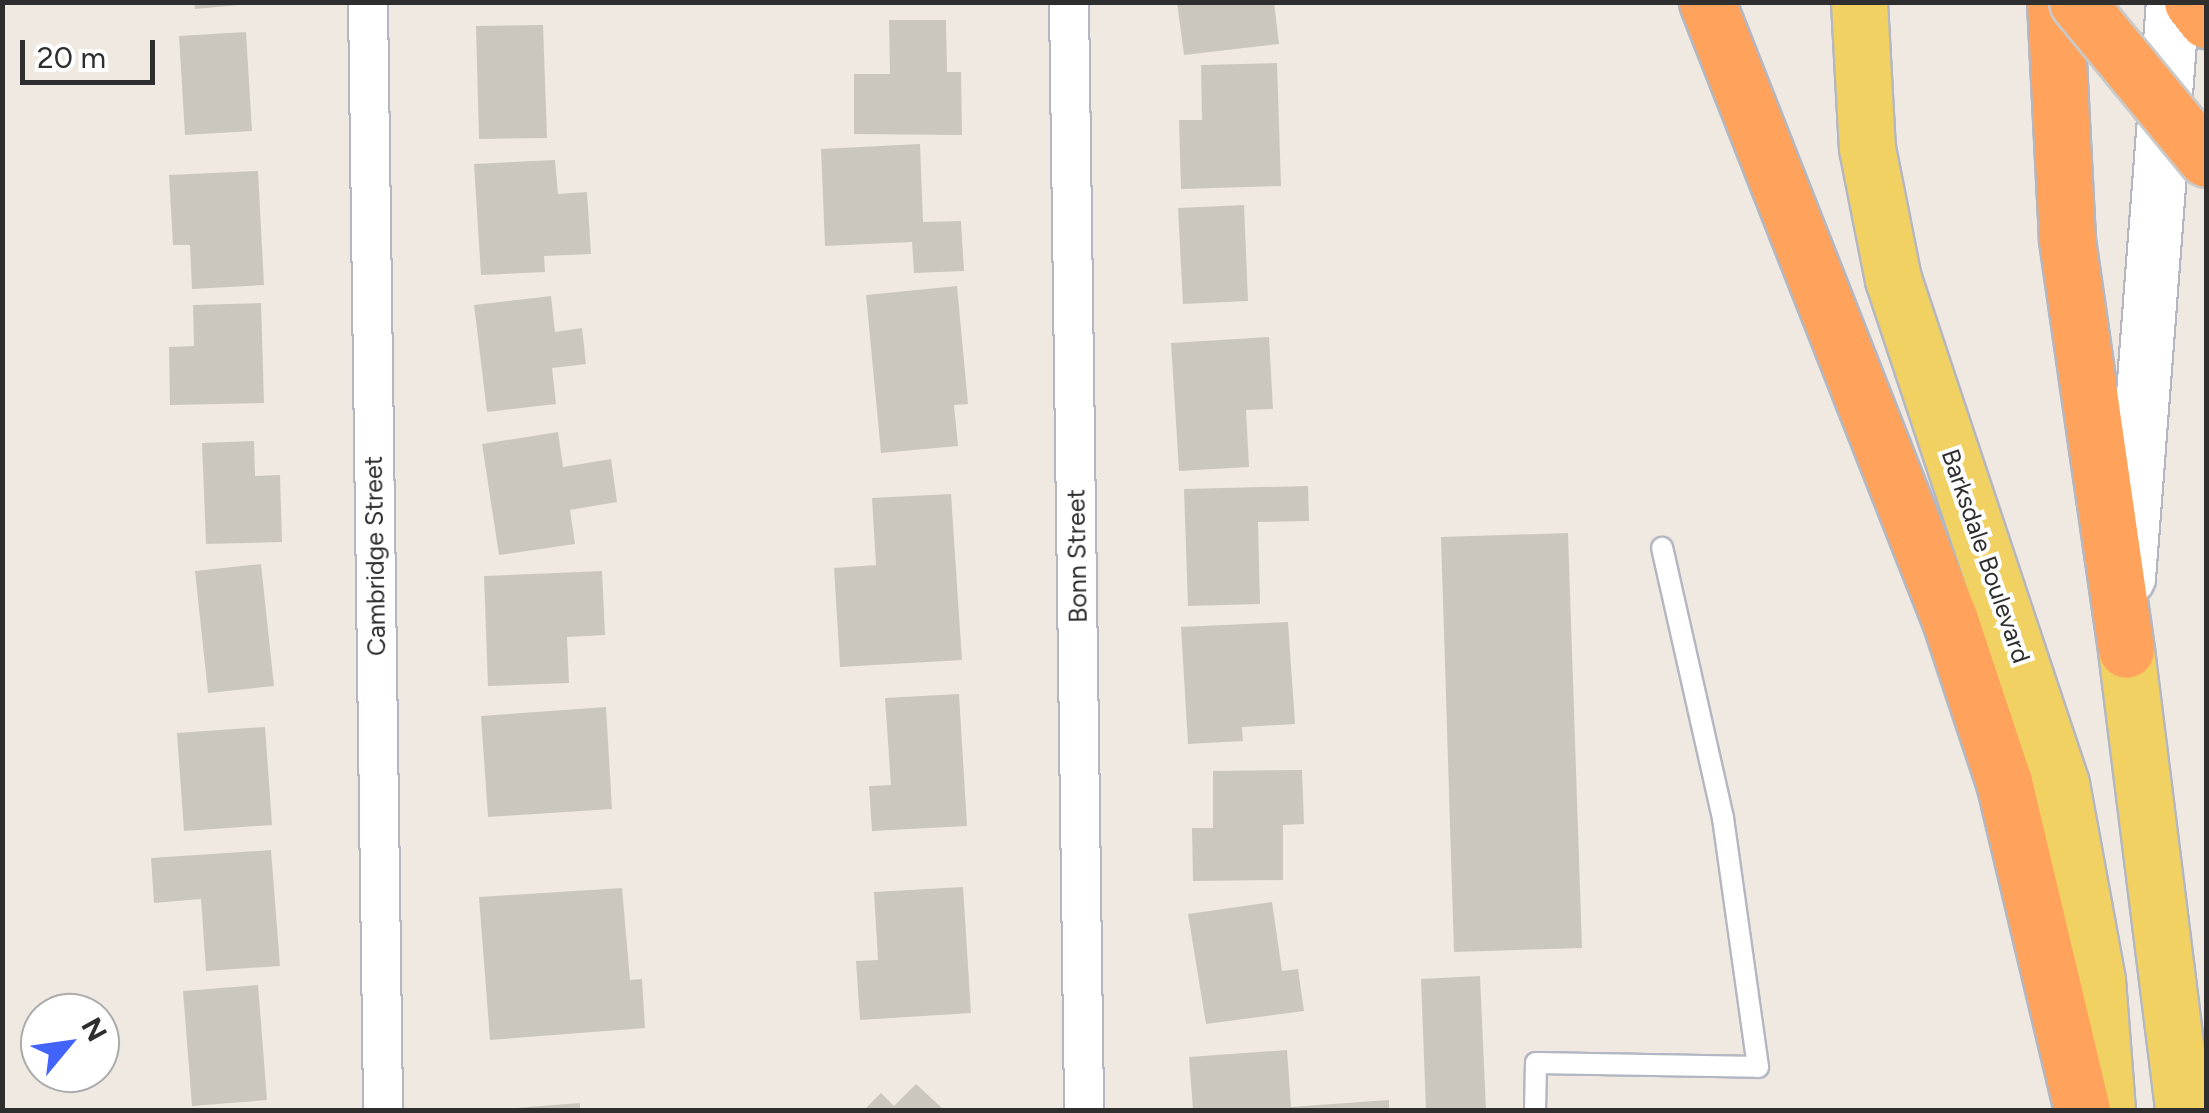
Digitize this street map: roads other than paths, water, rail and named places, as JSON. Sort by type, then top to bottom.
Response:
[{"type":"highway","points":[[1707,2],[1950,620],[2009,800],[2082,1110]]},
{"type":"highway","points":[[2055,2],[2067,240],[2126,650]]},
{"type":"highway","points":[[2077,2],[2206,159]]},
{"type":"highway","points":[[2192,2],[2206,20]]},
{"type":"main road","name":"Barksdale Boulevard","points":[[1860,2],[1868,148],[1893,279],[2061,784],[2094,960],[2107,1110]]},
{"type":"main road","points":[[2174,2],[2126,650],[2183,1110]]},
{"type":"street","name":"Cambridge Street","points":[[368,2],[382,1110]]},
{"type":"street","name":"Bonn Street","points":[[1069,2],[1084,1110]]},
{"type":"lane","points":[[1535,1110],[1536,1063],[1758,1067],[1723,818],[1662,548]]}]
